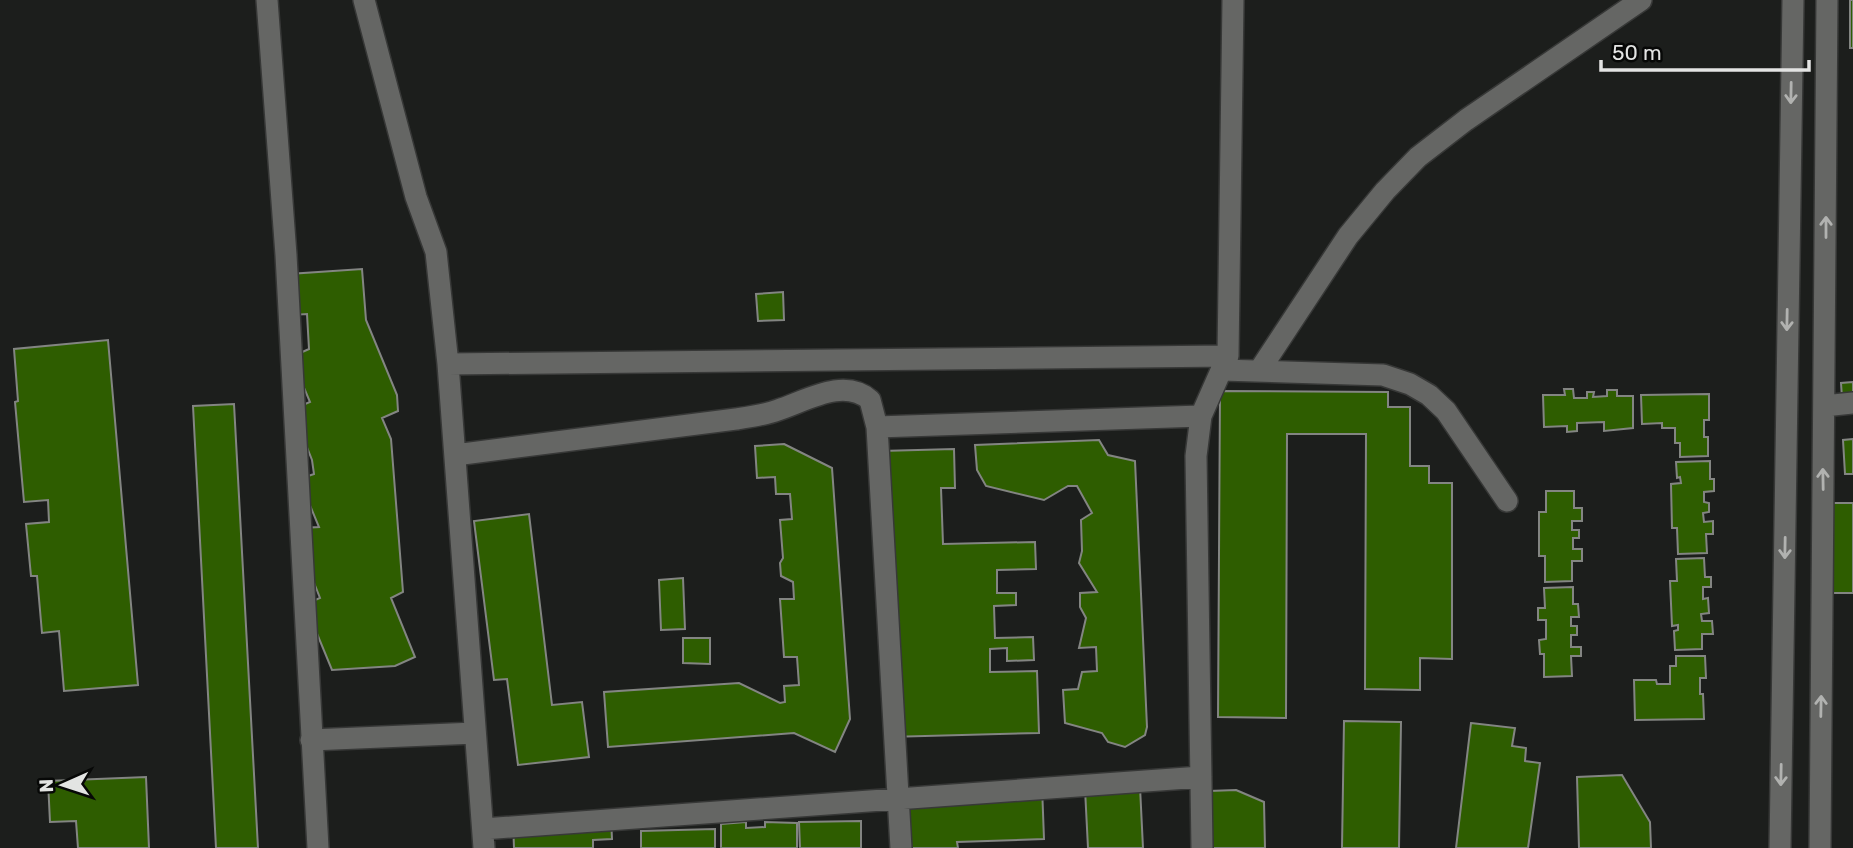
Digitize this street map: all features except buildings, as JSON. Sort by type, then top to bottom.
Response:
[{"type":"street","points":[[267,0],[286,255],[318,848]]},
{"type":"street","points":[[363,0],[416,197],[436,252],[448,364],[483,838],[898,800],[1200,777]]},
{"type":"street","points":[[1202,848],[1196,456],[1201,416],[1225,363],[1233,0]]},
{"type":"street","points":[[1259,371],[1348,236],[1385,191],[1418,157],[1466,120],[1641,0]]},
{"type":"street","points":[[1780,848],[1793,0]]},
{"type":"street","points":[[1820,848],[1827,0]]},
{"type":"street","points":[[448,364],[1225,363],[1259,371],[1383,375],[1410,384],[1429,395],[1446,411],[1507,500]]},
{"type":"street","points":[[455,455],[768,414],[837,390],[859,392],[870,400],[877,427],[901,848]]},
{"type":"street","points":[[1824,406],[1853,403]]},
{"type":"street","points":[[877,427],[1201,416]]},
{"type":"street","points":[[311,740],[475,733]]}]
